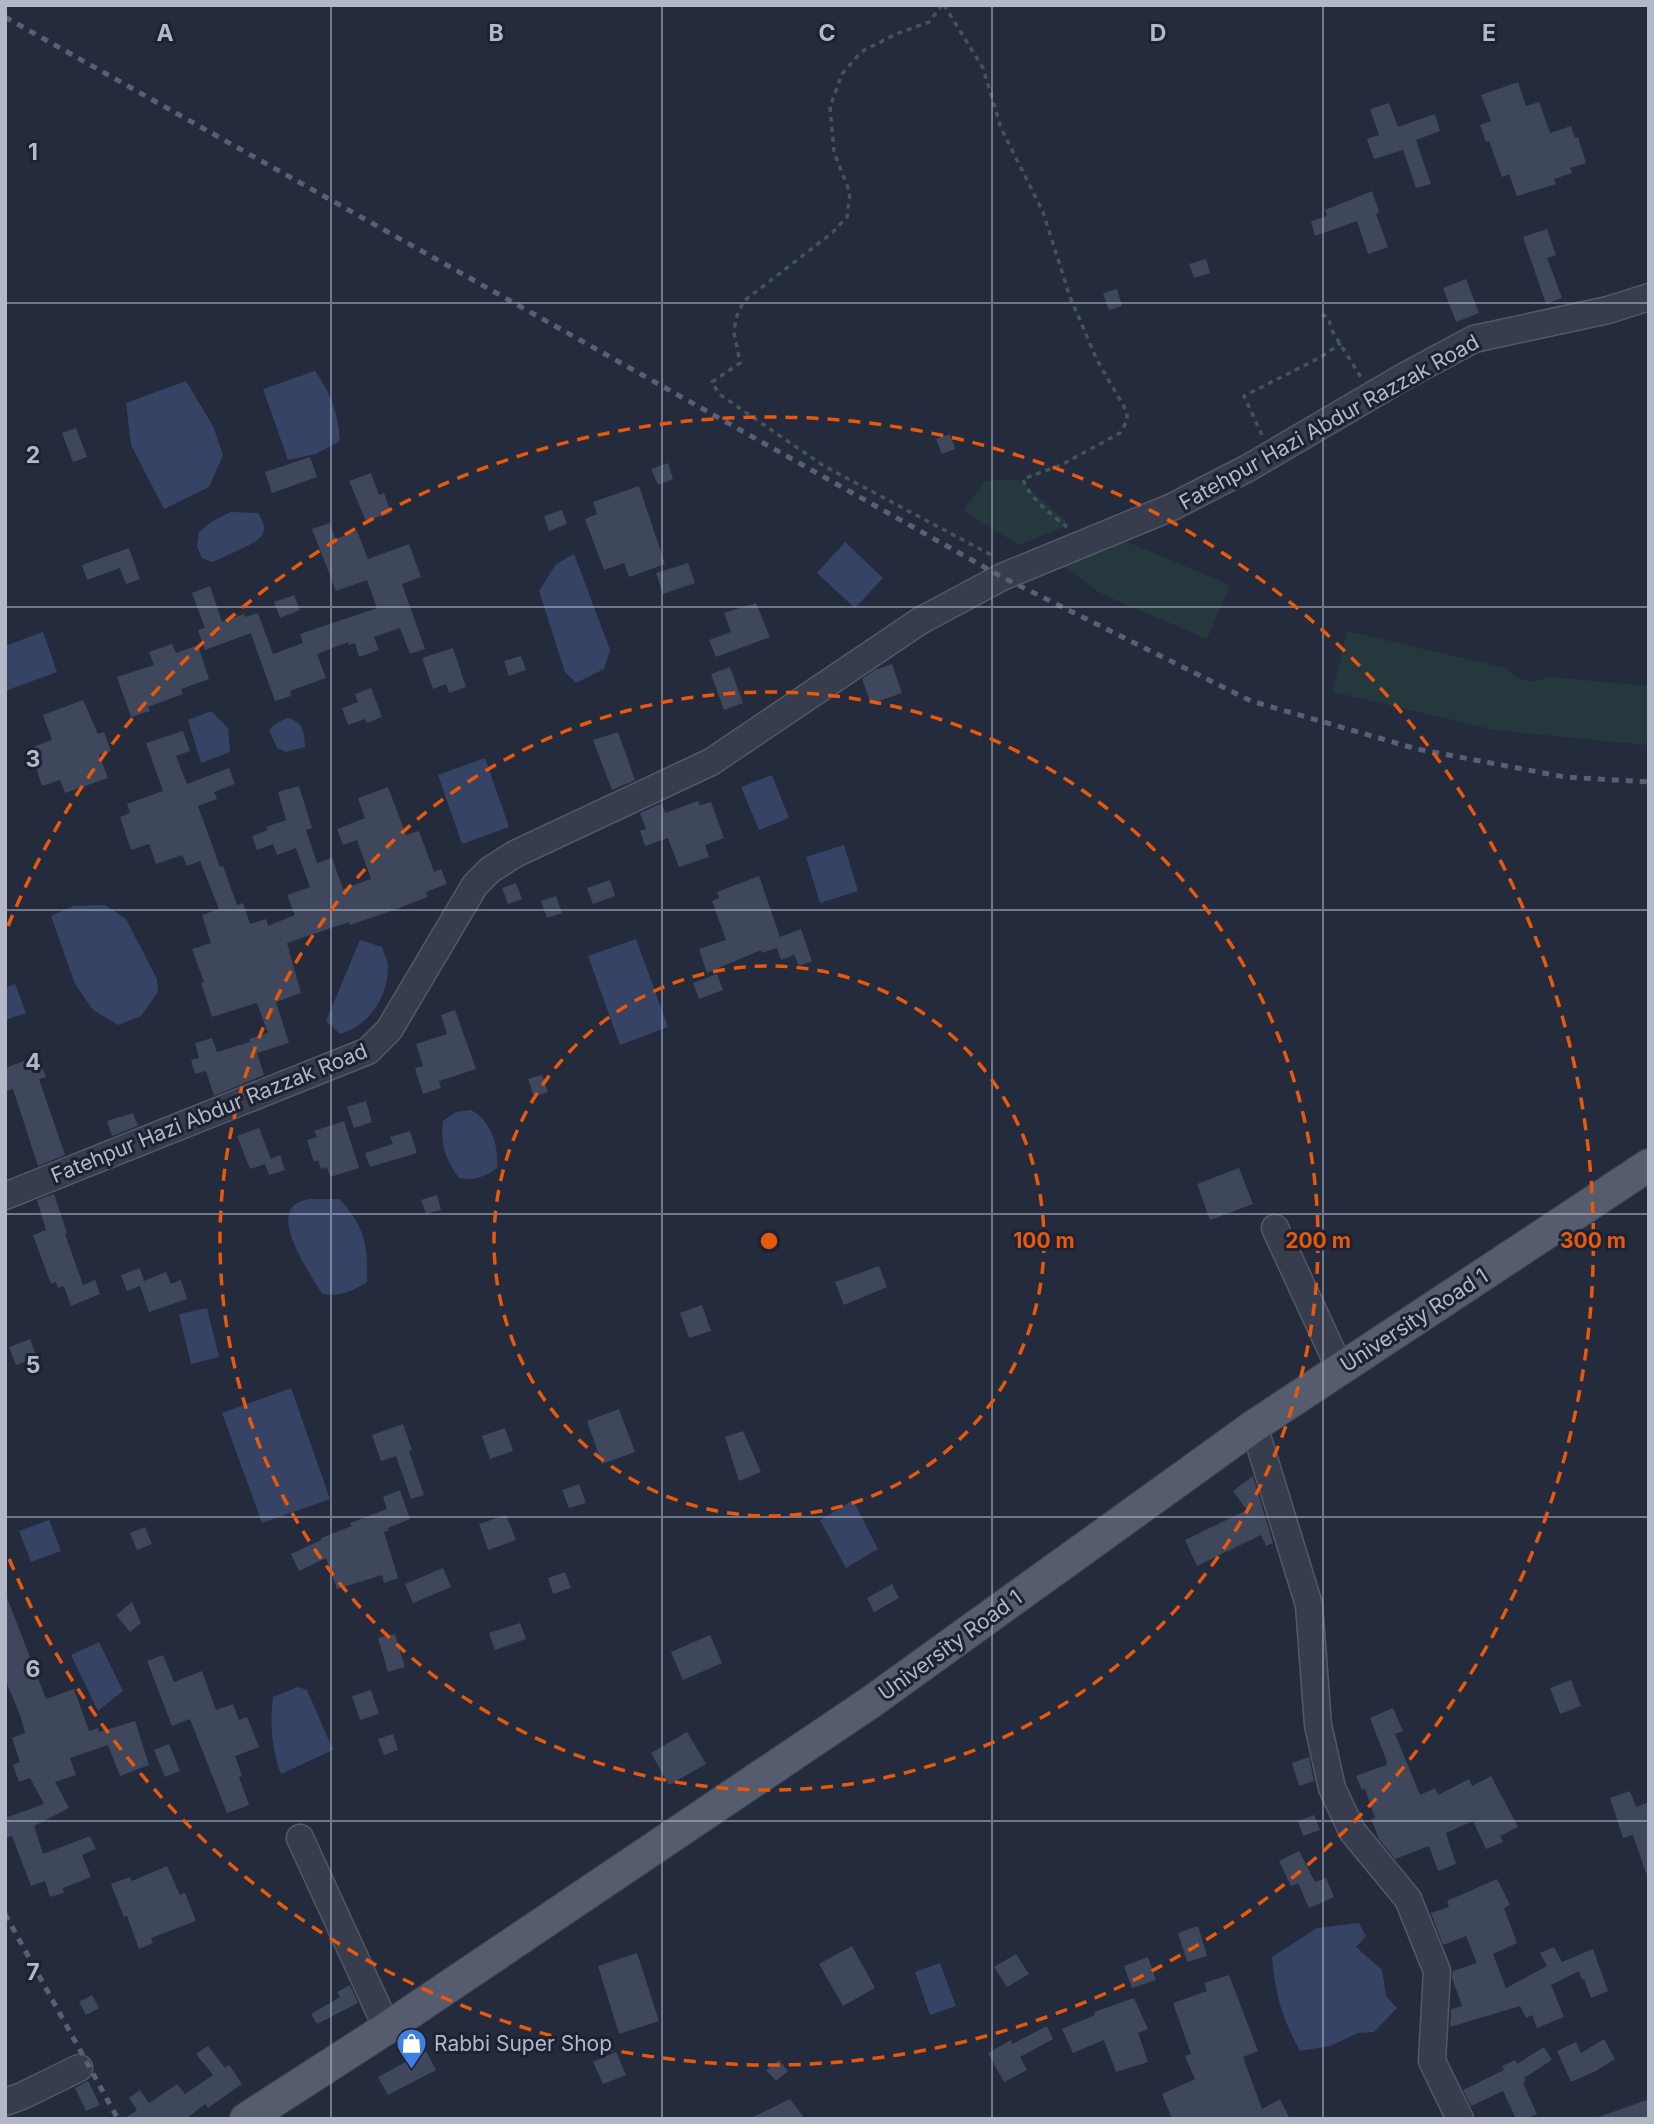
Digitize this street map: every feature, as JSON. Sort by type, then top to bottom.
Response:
[{"type":"main road","name":"University Road 1","points":[[246,2119],[387,2028],[871,1702],[1254,1426],[1649,1165]]},
{"type":"street","name":"Fatehpur Hazi Abdur Razzak Road","points":[[5,1196],[368,1051],[389,1030],[475,885],[490,870],[515,854],[710,762],[920,621],[1020,570],[1172,507],[1274,453],[1474,339],[1608,310],[1649,297]]},
{"type":"street","points":[[1275,1228],[1340,1369]]},
{"type":"street","points":[[1254,1426],[1309,1605],[1318,1725],[1332,1788],[1352,1831],[1408,1899],[1437,1971],[1432,2061],[1460,2119]]},
{"type":"street","points":[[300,1838],[387,2028]]},
{"type":"street","points":[[5,2102],[79,2068]]},
{"type":"path","points":[[1020,570],[824,466],[719,394],[712,382],[740,363],[734,332],[736,318],[744,301],[831,233],[847,217],[850,193],[834,152],[830,107],[842,74],[861,52],[896,34],[929,22],[943,5],[984,68],[1001,128],[1043,212],[1070,297],[1097,360],[1127,412],[1120,433],[1061,465],[1023,479],[1023,483],[1048,512],[1084,544]]},
{"type":"path","points":[[1322,314],[1329,319],[1331,328],[1372,395]]},
{"type":"path","points":[[1274,453],[1264,443],[1264,436],[1245,403],[1244,396],[1321,357],[1341,343]]},
{"type":"shaded area","points":[[1018,479],[1070,525],[1018,545],[963,510],[985,481]]},
{"type":"shaded area","points":[[1123,540],[1230,585],[1207,639],[1100,593],[1058,562]]},
{"type":"shaded area","points":[[1347,631],[1506,668],[1515,676],[1526,680],[1537,681],[1549,677],[1649,686],[1649,729],[1646,745],[1495,730],[1333,692]]},
{"type":"water","points":[[315,371],[333,404],[340,441],[316,454],[288,460],[263,389]]},
{"type":"water","points":[[186,381],[213,426],[223,455],[209,487],[164,509],[131,445],[126,403]]},
{"type":"water","points":[[231,512],[258,513],[264,527],[261,537],[252,544],[212,562],[202,558],[197,547],[199,532]]},
{"type":"water","points":[[845,542],[883,578],[855,608],[817,573]]},
{"type":"water","points":[[574,554],[610,650],[604,669],[576,683],[565,672],[539,591],[556,564]]},
{"type":"water","points":[[43,632],[57,672],[5,691],[5,646]]},
{"type":"water","points":[[211,711],[228,728],[230,752],[201,763],[188,720]]},
{"type":"water","points":[[287,718],[300,725],[305,747],[286,752],[277,748],[269,730]]},
{"type":"water","points":[[485,758],[509,827],[462,844],[438,775]]},
{"type":"water","points":[[772,775],[789,818],[759,830],[741,787]]},
{"type":"water","points":[[844,845],[858,891],[820,903],[806,857]]},
{"type":"water","points":[[105,905],[126,919],[157,979],[158,992],[141,1016],[118,1025],[93,1010],[75,984],[51,916],[74,906]]},
{"type":"water","points":[[636,939],[668,1027],[620,1045],[588,956]]},
{"type":"water","points":[[360,940],[382,947],[388,964],[387,980],[374,1010],[359,1025],[340,1034],[326,1021]]},
{"type":"water","points":[[15,984],[26,1013],[5,1020],[5,988]]},
{"type":"water","points":[[471,1110],[489,1127],[497,1151],[497,1168],[480,1178],[465,1179],[459,1178],[447,1158],[442,1138],[443,1121],[456,1112]]},
{"type":"water","points":[[309,1199],[339,1199],[348,1209],[363,1237],[367,1257],[367,1282],[346,1292],[322,1294],[303,1263],[291,1237],[289,1224],[289,1214],[294,1205]]},
{"type":"water","points":[[207,1308],[219,1357],[191,1364],[179,1314]]},
{"type":"water","points":[[291,1388],[330,1499],[262,1523],[222,1413]]},
{"type":"water","points":[[853,1500],[878,1549],[846,1568],[820,1520]]},
{"type":"water","points":[[49,1520],[61,1551],[31,1562],[19,1531]]},
{"type":"water","points":[[99,1642],[123,1691],[98,1711],[71,1655]]},
{"type":"water","points":[[298,1687],[307,1690],[333,1750],[281,1774],[272,1736],[273,1697]]},
{"type":"water","points":[[1359,1923],[1366,1936],[1356,1947],[1382,1970],[1386,1996],[1397,2008],[1374,2032],[1358,2033],[1330,2046],[1300,2051],[1280,2006],[1272,1957],[1317,1928]]},
{"type":"water","points":[[940,1963],[956,2006],[930,2015],[915,1972]]},
{"type":"building","points":[[1518,82],[1526,106],[1539,102],[1550,133],[1571,126],[1575,138],[1578,137],[1586,163],[1570,168],[1572,173],[1554,179],[1556,184],[1517,196],[1509,174],[1502,177],[1480,125],[1491,121],[1481,95]]},
{"type":"building","points":[[1389,103],[1398,127],[1435,114],[1440,131],[1416,140],[1431,184],[1416,188],[1403,150],[1374,159],[1367,139],[1379,135],[1370,109]]},
{"type":"building","points":[[1372,191],[1379,212],[1376,214],[1388,247],[1368,254],[1357,221],[1315,236],[1311,221],[1327,216],[1325,210]]},
{"type":"building","points":[[1547,229],[1556,255],[1547,258],[1562,298],[1546,304],[1523,237]]},
{"type":"building","points":[[1206,259],[1210,273],[1194,278],[1189,264]]},
{"type":"building","points":[[1466,279],[1479,313],[1456,322],[1443,288]]},
{"type":"building","points":[[1117,289],[1122,306],[1109,310],[1103,293]]},
{"type":"building","points":[[76,428],[87,457],[73,462],[62,433]]},
{"type":"building","points":[[950,434],[955,449],[942,454],[936,439]]},
{"type":"building","points":[[310,457],[317,477],[272,493],[265,472]]},
{"type":"building","points":[[668,463],[673,479],[658,485],[651,469]]},
{"type":"building","points":[[371,473],[379,495],[384,493],[391,513],[366,521],[349,481]]},
{"type":"building","points":[[639,486],[665,564],[629,577],[624,563],[604,570],[585,519],[597,514],[593,502]]},
{"type":"building","points":[[562,510],[567,524],[549,531],[544,516]]},
{"type":"building","points":[[330,523],[335,539],[357,531],[368,559],[409,544],[421,577],[402,584],[425,649],[410,654],[400,628],[374,637],[379,650],[359,657],[355,643],[349,645],[348,642],[317,654],[326,678],[290,691],[291,696],[275,701],[245,617],[258,613],[273,654],[303,643],[300,634],[377,608],[367,580],[336,591],[312,529]]},
{"type":"building","points":[[129,548],[140,579],[126,584],[120,568],[87,580],[82,565]]},
{"type":"building","points":[[688,563],[695,583],[663,594],[656,573]]},
{"type":"building","points":[[210,586],[222,622],[244,614],[251,633],[205,650],[198,630],[205,628],[192,593]]},
{"type":"building","points":[[294,595],[300,610],[280,618],[274,602]]},
{"type":"building","points":[[756,603],[770,637],[716,657],[709,640],[731,632],[724,613]]},
{"type":"building","points":[[172,644],[176,653],[198,645],[209,679],[181,689],[183,694],[148,707],[150,711],[131,717],[117,677],[154,665],[149,652]]},
{"type":"building","points":[[453,648],[466,687],[449,693],[446,684],[433,689],[422,658]]},
{"type":"building","points":[[521,656],[526,670],[509,676],[504,661]]},
{"type":"building","points":[[892,664],[902,693],[871,704],[862,679],[875,670]]},
{"type":"building","points":[[730,667],[743,703],[724,710],[711,674]]},
{"type":"building","points":[[371,688],[382,717],[367,723],[365,719],[348,725],[342,708],[358,702],[355,694]]},
{"type":"building","points":[[83,700],[98,734],[104,732],[111,751],[99,755],[108,778],[65,793],[60,780],[42,786],[35,764],[31,766],[25,750],[52,740],[43,715]]},
{"type":"building","points":[[183,731],[190,751],[176,756],[187,784],[229,768],[235,784],[214,792],[217,799],[198,806],[220,867],[223,866],[237,905],[243,903],[250,924],[266,919],[268,926],[295,915],[287,895],[310,887],[296,848],[277,855],[273,844],[257,850],[252,836],[268,830],[266,827],[286,820],[278,792],[299,786],[312,828],[306,830],[317,863],[332,858],[343,889],[371,879],[357,840],[343,845],[337,829],[365,818],[358,798],[388,787],[406,835],[419,831],[434,872],[441,869],[447,884],[426,892],[428,897],[388,912],[287,943],[301,993],[276,1002],[289,1043],[257,1053],[264,1075],[214,1096],[206,1071],[195,1074],[191,1060],[199,1058],[195,1043],[212,1038],[217,1052],[250,1042],[249,1039],[268,1033],[257,1003],[212,1017],[201,983],[204,982],[192,949],[211,943],[202,915],[219,909],[200,861],[187,866],[182,855],[156,864],[149,844],[131,850],[120,817],[130,813],[127,804],[163,791],[146,743]]},
{"type":"building","points":[[618,732],[635,780],[612,790],[593,740]]},
{"type":"building","points":[[698,801],[700,805],[711,802],[724,838],[705,845],[709,857],[679,867],[668,838],[645,846],[640,831],[646,829],[640,813],[662,803],[665,813]]},
{"type":"building","points":[[759,876],[780,937],[801,929],[812,961],[799,966],[794,955],[781,960],[777,948],[762,953],[761,950],[707,973],[699,949],[726,940],[712,901],[719,898],[717,892]]},
{"type":"building","points":[[610,880],[615,896],[593,904],[587,888]]},
{"type":"building","points":[[516,883],[522,899],[508,904],[502,888]]},
{"type":"building","points":[[556,896],[562,913],[547,918],[541,901]]},
{"type":"building","points":[[717,974],[723,990],[699,999],[693,983]]},
{"type":"building","points":[[455,1010],[476,1069],[439,1081],[441,1088],[423,1094],[415,1068],[423,1066],[416,1044],[447,1034],[441,1015]]},
{"type":"building","points":[[38,1056],[46,1077],[39,1079],[65,1155],[38,1166],[13,1089],[5,1091],[5,1068]]},
{"type":"building","points":[[542,1075],[548,1092],[534,1097],[528,1079]]},
{"type":"building","points":[[366,1101],[372,1122],[354,1128],[347,1107]]},
{"type":"building","points":[[133,1113],[138,1126],[112,1136],[107,1121]]},
{"type":"building","points":[[344,1121],[359,1168],[330,1177],[327,1167],[321,1169],[318,1160],[314,1162],[307,1140],[317,1137],[314,1131]]},
{"type":"building","points":[[259,1128],[271,1159],[280,1155],[285,1170],[269,1175],[265,1164],[250,1169],[237,1136]]},
{"type":"building","points":[[410,1131],[417,1153],[370,1167],[365,1153],[393,1144],[390,1137]]},
{"type":"building","points":[[1239,1168],[1253,1204],[1210,1220],[1197,1184]]},
{"type":"building","points":[[54,1194],[83,1285],[95,1280],[100,1294],[71,1306],[64,1286],[58,1288],[56,1282],[51,1284],[33,1235],[46,1230],[37,1200]]},
{"type":"building","points":[[437,1195],[441,1210],[426,1214],[421,1200]]},
{"type":"building","points":[[879,1266],[887,1287],[844,1305],[835,1282]]},
{"type":"building","points":[[140,1268],[144,1281],[166,1272],[171,1284],[181,1280],[187,1299],[149,1312],[140,1286],[127,1291],[121,1275]]},
{"type":"building","points":[[702,1305],[711,1331],[689,1338],[680,1313]]},
{"type":"building","points":[[30,1339],[37,1358],[16,1365],[9,1347]]},
{"type":"building","points":[[619,1409],[635,1452],[602,1464],[587,1421]]},
{"type":"building","points":[[403,1424],[424,1495],[411,1499],[396,1456],[381,1461],[372,1435]]},
{"type":"building","points":[[505,1428],[513,1451],[490,1459],[482,1436]]},
{"type":"building","points":[[743,1431],[761,1472],[739,1481],[725,1437]]},
{"type":"building","points":[[1253,1476],[1273,1543],[1266,1546],[1261,1535],[1197,1566],[1185,1540],[1247,1510],[1233,1491]]},
{"type":"building","points":[[579,1484],[586,1503],[569,1508],[562,1490]]},
{"type":"building","points":[[400,1490],[410,1519],[384,1532],[398,1578],[384,1583],[382,1575],[337,1589],[326,1558],[299,1571],[291,1554],[352,1526],[350,1523],[387,1509],[383,1497]]},
{"type":"building","points":[[506,1515],[516,1540],[488,1550],[479,1524]]},
{"type":"building","points":[[145,1527],[152,1544],[137,1550],[130,1533]]},
{"type":"building","points":[[443,1568],[451,1587],[413,1603],[405,1584]]},
{"type":"building","points":[[565,1572],[571,1588],[553,1594],[548,1578]]},
{"type":"building","points":[[892,1584],[899,1598],[874,1612],[867,1598]]},
{"type":"building","points":[[6,1595],[46,1699],[74,1689],[89,1731],[98,1728],[99,1732],[135,1721],[149,1765],[120,1776],[108,1745],[70,1758],[76,1775],[55,1782],[69,1808],[34,1826],[43,1854],[90,1836],[96,1849],[82,1855],[91,1877],[63,1888],[64,1893],[50,1897],[45,1881],[31,1886],[12,1836],[5,1838],[5,1818],[44,1804],[30,1778],[19,1782],[13,1765],[20,1762],[12,1738],[25,1733],[5,1679]]},
{"type":"building","points":[[132,1602],[141,1623],[130,1632],[116,1615]]},
{"type":"building","points":[[520,1623],[526,1639],[495,1650],[489,1633]]},
{"type":"building","points":[[395,1634],[405,1667],[388,1672],[378,1638]]},
{"type":"building","points":[[710,1635],[722,1663],[683,1680],[671,1652]]},
{"type":"building","points":[[163,1655],[174,1682],[202,1671],[216,1710],[233,1704],[239,1720],[247,1717],[259,1747],[235,1756],[249,1805],[227,1813],[190,1719],[172,1726],[147,1661]]},
{"type":"building","points":[[1571,1680],[1581,1706],[1560,1714],[1550,1688]]},
{"type":"building","points":[[371,1690],[379,1714],[360,1720],[352,1696]]},
{"type":"building","points":[[1393,1708],[1403,1731],[1395,1734],[1420,1795],[1435,1788],[1438,1795],[1469,1779],[1472,1786],[1491,1776],[1518,1827],[1500,1836],[1503,1842],[1486,1849],[1473,1821],[1446,1833],[1456,1864],[1438,1871],[1429,1846],[1395,1859],[1379,1839],[1371,1819],[1375,1818],[1365,1789],[1362,1790],[1356,1776],[1386,1765],[1370,1718]]},
{"type":"building","points":[[687,1732],[706,1764],[669,1785],[651,1753]]},
{"type":"building","points":[[393,1734],[398,1750],[384,1755],[378,1739]]},
{"type":"building","points":[[169,1744],[180,1771],[165,1777],[154,1750]]},
{"type":"building","points":[[1309,1757],[1314,1781],[1299,1786],[1292,1763]]},
{"type":"building","points":[[1630,1791],[1636,1807],[1649,1802],[1649,1873],[1646,1873],[1633,1835],[1623,1838],[1610,1798]]},
{"type":"building","points":[[1314,1815],[1320,1830],[1303,1836],[1298,1821]]},
{"type":"building","points":[[1299,1851],[1315,1882],[1326,1878],[1334,1897],[1309,1908],[1298,1883],[1291,1886],[1279,1861]]},
{"type":"building","points":[[167,1866],[180,1895],[185,1893],[196,1921],[151,1938],[153,1943],[139,1949],[111,1884],[130,1877],[132,1881]]},
{"type":"building","points":[[1497,1879],[1510,1905],[1504,1908],[1517,1943],[1493,1954],[1506,1988],[1547,1966],[1540,1953],[1554,1947],[1562,1962],[1593,1949],[1608,1991],[1591,1998],[1579,1971],[1551,1985],[1564,2017],[1537,2028],[1532,2015],[1526,2018],[1520,2006],[1450,2027],[1451,2009],[1462,2006],[1452,1978],[1453,1971],[1477,1963],[1466,1936],[1443,1945],[1431,1913],[1449,1907],[1447,1901]]},
{"type":"building","points":[[1198,1926],[1207,1956],[1187,1962],[1178,1933]]},
{"type":"building","points":[[852,1946],[875,1988],[843,2006],[819,1964]]},
{"type":"building","points":[[637,1953],[659,2021],[619,2034],[598,1966]]},
{"type":"building","points":[[1016,1954],[1029,1974],[1007,1987],[994,1967]]},
{"type":"building","points":[[1148,1957],[1156,1980],[1132,1988],[1124,1966]]},
{"type":"building","points":[[1229,1975],[1258,2051],[1243,2057],[1262,2109],[1280,2099],[1290,2119],[1172,2119],[1162,2094],[1195,2079],[1185,2056],[1191,2054],[1173,2003],[1207,1991],[1204,1983]]},
{"type":"building","points":[[350,1985],[358,2003],[317,2024],[311,2014],[340,1997],[337,1992]]},
{"type":"building","points":[[92,1995],[99,2008],[86,2015],[79,2002]]},
{"type":"building","points":[[1134,1998],[1148,2029],[1138,2033],[1148,2062],[1116,2072],[1104,2040],[1073,2053],[1062,2029],[1095,2015],[1094,2012]]},
{"type":"building","points":[[1047,2026],[1053,2039],[1020,2057],[1027,2070],[1004,2082],[988,2053],[1011,2040],[1012,2044]]},
{"type":"building","points":[[1604,2039],[1615,2059],[1571,2082],[1557,2051],[1576,2042],[1581,2053]]},
{"type":"building","points":[[208,2046],[225,2068],[229,2065],[242,2084],[208,2108],[205,2104],[186,2119],[124,2119],[137,2110],[129,2098],[140,2090],[149,2103],[177,2084],[185,2094],[213,2075],[196,2054]]},
{"type":"building","points":[[1544,2047],[1552,2060],[1524,2078],[1526,2081],[1523,2083],[1537,2114],[1526,2119],[1516,2119],[1503,2091],[1471,2106],[1463,2090],[1504,2070],[1502,2066],[1515,2060],[1517,2064]]},
{"type":"building","points":[[426,2051],[436,2070],[388,2095],[378,2077]]},
{"type":"building","points":[[616,2052],[626,2075],[603,2084],[593,2062]]},
{"type":"building","points":[[779,2060],[788,2071],[776,2081],[766,2070]]},
{"type":"building","points":[[88,2081],[100,2105],[86,2111],[75,2088]]},
{"type":"building","points":[[790,2099],[805,2119],[749,2119]]},
{"type":"building","points":[[1649,2099],[1649,2119],[1599,2119],[1599,2117]]},
{"type":"railway","points":[[5,17],[1002,577],[1251,701],[1417,749],[1565,777],[1649,782]]},
{"type":"railway","points":[[5,1914],[118,2119]]},
{"type":"place","name":"Rabbi Super Shop","points":[[411,2070]]}]
